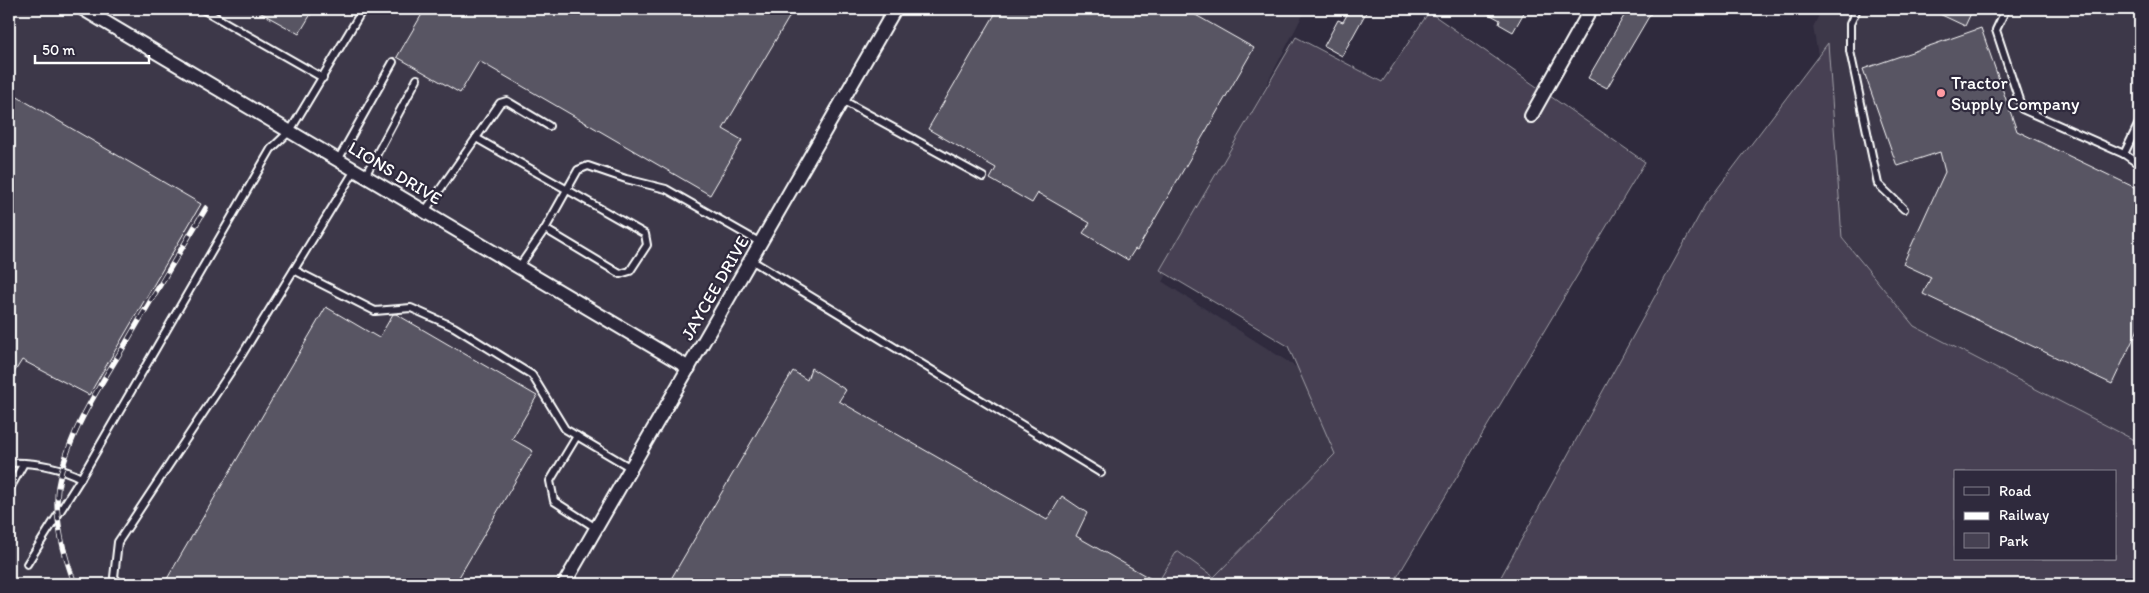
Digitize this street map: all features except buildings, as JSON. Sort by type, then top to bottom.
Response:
[{"type":"street","name":"LIONS DRIVE","points":[[83,9],[689,368]]},
{"type":"street","name":"JAYCEE DRIVE","points":[[564,584],[895,9]]},
{"type":"street","points":[[1531,116],[1591,9]]},
{"type":"lane","points":[[202,9],[323,78]]},
{"type":"lane","points":[[27,564],[81,478],[272,149],[290,130],[363,9]]},
{"type":"lane","points":[[1857,9],[1850,24],[1850,51],[1878,184],[1904,209]]},
{"type":"lane","points":[[2006,9],[1996,30],[2022,109],[2124,154],[2140,165]]},
{"type":"lane","points":[[338,160],[393,62]]},
{"type":"lane","points":[[120,584],[114,577],[118,542],[243,353],[294,270],[360,173],[417,78]]},
{"type":"lane","points":[[842,100],[983,176]]},
{"type":"lane","points":[[425,211],[500,102],[507,101],[549,126]]},
{"type":"lane","points":[[2124,154],[2140,121]]},
{"type":"lane","points":[[476,138],[644,234],[647,245],[630,271],[620,274],[544,229]]},
{"type":"lane","points":[[520,267],[578,170],[588,166],[626,179],[666,189],[761,243]]},
{"type":"lane","points":[[751,260],[1101,473]]},
{"type":"lane","points":[[294,270],[376,311],[411,308],[454,327],[532,375],[565,429],[631,468]]},
{"type":"lane","points":[[577,436],[550,482],[554,501],[596,528]]},
{"type":"lane","points":[[9,463],[24,462],[63,469],[81,478]]},
{"type":"lane","points":[[9,490],[24,462]]},
{"type":"shaded area","points":[[9,9],[1306,9],[1163,282],[1301,370],[1378,411],[1283,584],[9,584]]},
{"type":"shaded area","points":[[1822,9],[2140,9],[2140,443],[1914,326],[1842,237],[1836,159],[1813,27]]},
{"type":"green space","points":[[1429,12],[1645,162],[1393,584],[1157,584],[1177,551],[1214,577],[1335,454],[1288,346],[1160,270],[1296,37],[1382,82]]},
{"type":"green space","points":[[1828,43],[1842,238],[1914,326],[2140,443],[2140,584],[1497,584],[1705,205]]},
{"type":"railway","points":[[75,584],[64,549],[57,511],[58,487],[62,468],[85,412],[206,208]]},
{"type":"place","name":"Tractor Supply Company","points":[[1941,93]]}]
